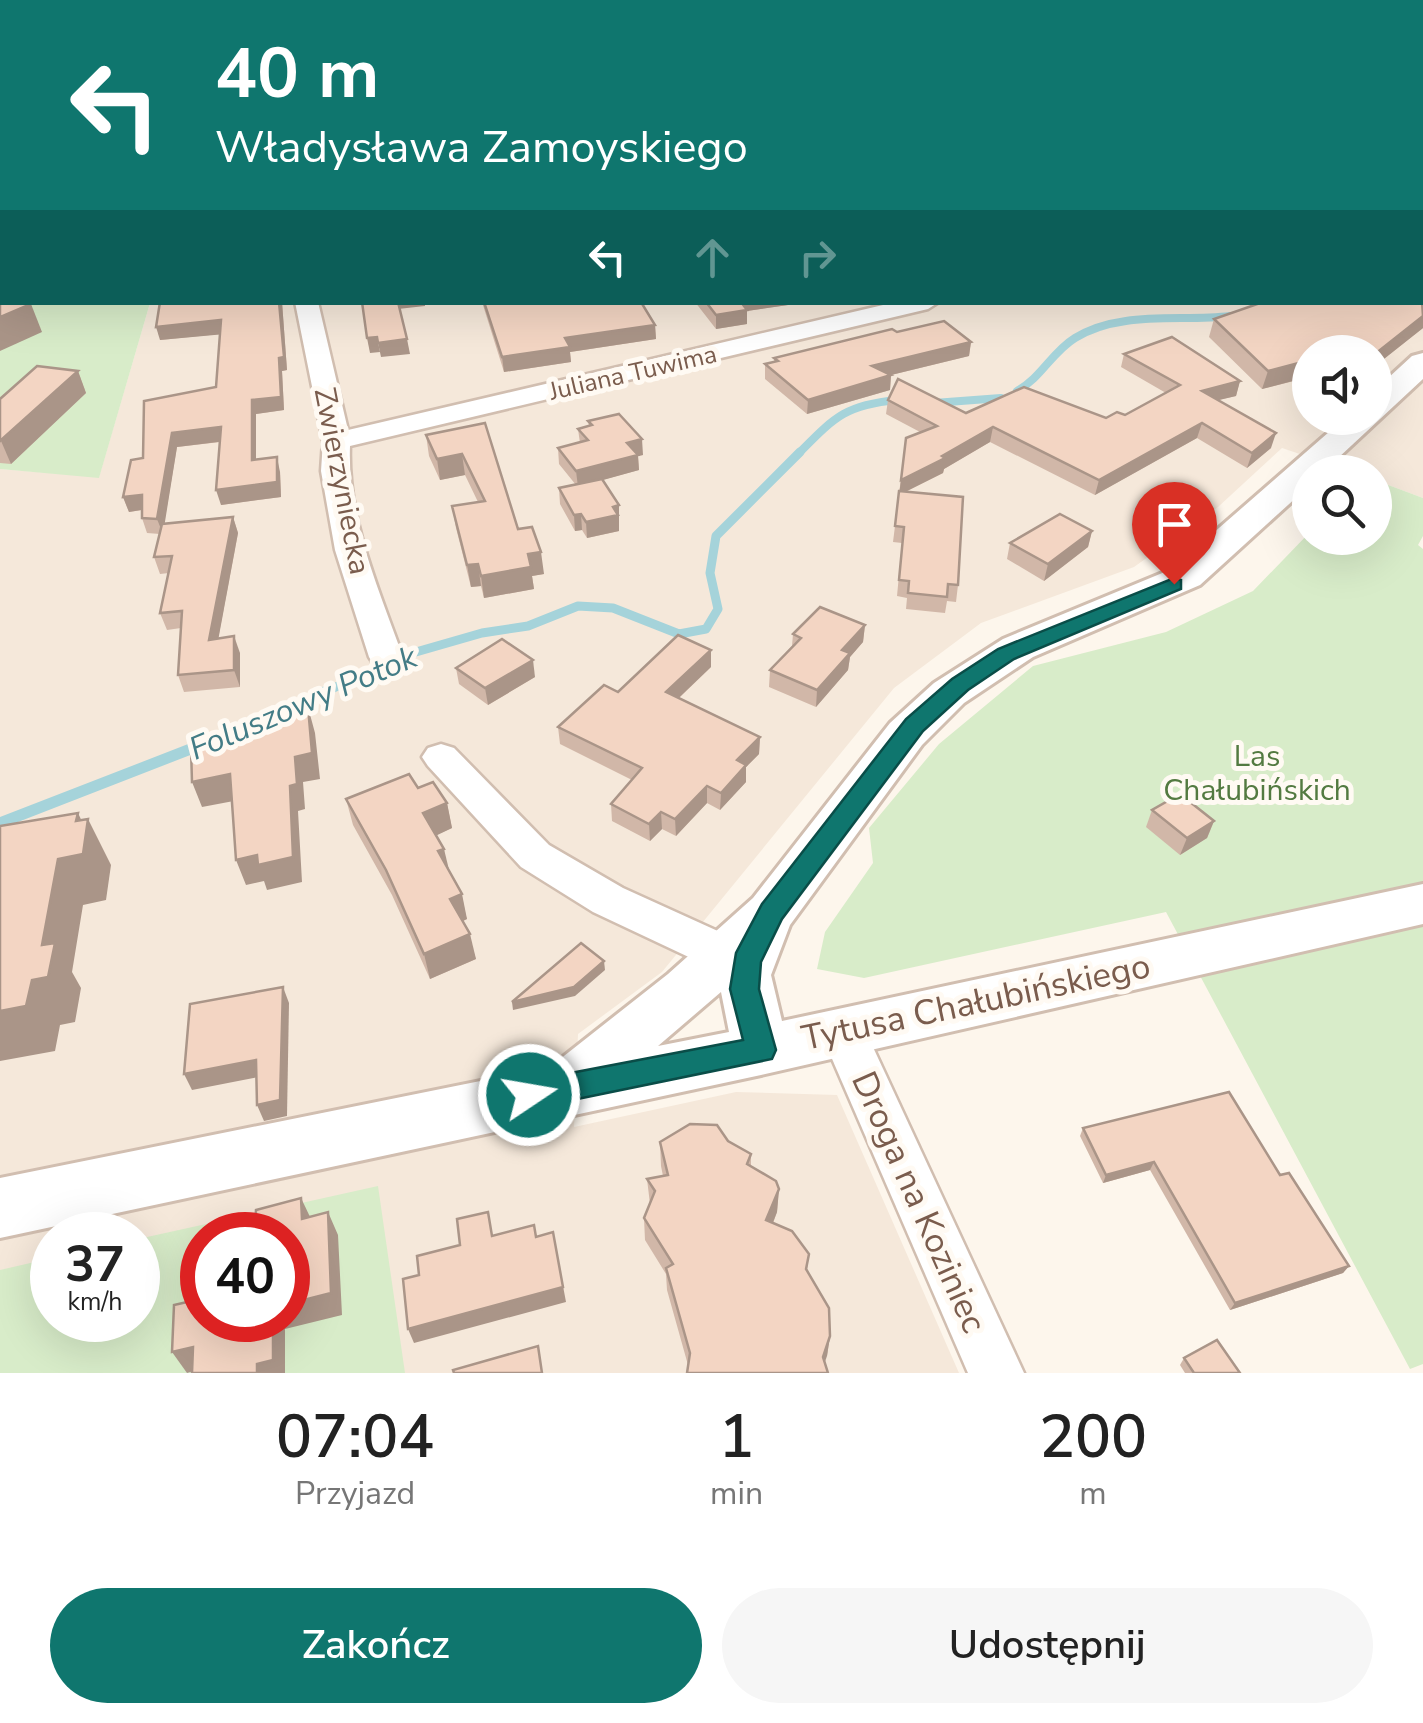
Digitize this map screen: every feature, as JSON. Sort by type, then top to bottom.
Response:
[{"type":"street","name":"Zwierzyniecka","points":[[307,305],[337,441],[336,471],[350,550],[386,657]]},
{"type":"street","name":"Juliana Tuwima","points":[[337,441],[915,305]]},
{"type":"street","points":[[1392,391],[1423,362]]},
{"type":"street","points":[[566,1088],[727,955],[772,912],[906,734],[949,693],[1018,648],[1186,578],[1345,435]]},
{"type":"street","points":[[441,756],[535,856],[608,900],[727,955]]},
{"type":"street","name":"Tytusa Chałubińskiego","points":[[0,1208],[761,1050],[1423,904]]},
{"type":"street","points":[[761,1050],[744,975],[772,912]]},
{"type":"street","name":"Droga na Koziniec","points":[[842,1031],[996,1373]]},
{"type":"shaded area","points":[[149,305],[1423,305],[1423,498],[1392,486],[1392,455],[1303,455],[1282,448],[1218,507],[1134,567],[981,623],[894,688],[662,972],[578,1034],[574,1127],[736,1092],[837,1095],[959,1373],[0,1373],[0,469],[99,477]]},
{"type":"green space","points":[[0,305],[149,305],[99,478],[0,469]]},
{"type":"green space","name":"Las Chałubińskich","points":[[1392,486],[1423,498],[1423,536],[1418,545],[1423,549],[1423,1364],[1410,1369],[1166,912],[864,978],[817,969],[825,932],[873,863],[869,828],[939,744],[1033,666],[1166,632],[1253,591],[1292,551],[1292,555],[1392,555]]},
{"type":"green space","points":[[378,1186],[405,1373],[0,1373],[0,1270],[30,1263],[30,1342],[160,1342],[160,1234],[180,1230],[180,1342],[310,1342],[310,1212],[260,1212]]},
{"type":"building","points":[[0,305],[29,305],[0,317]]},
{"type":"building","points":[[160,305],[279,305],[284,357],[279,358],[281,397],[252,400],[252,460],[277,457],[277,482],[216,490],[221,427],[172,433],[157,519],[142,518],[142,495],[123,497],[131,460],[143,458],[144,401],[216,387],[221,320],[156,327]]},
{"type":"building","points":[[362,305],[399,305],[407,339],[378,343],[377,337],[367,338]]},
{"type":"building","points":[[485,305],[643,305],[655,325],[565,338],[570,347],[502,357]]},
{"type":"building","points":[[708,305],[743,305],[747,310],[716,315]]},
{"type":"building","points":[[1254,305],[1422,305],[1423,316],[1392,341],[1392,335],[1292,335],[1292,365],[1268,371],[1214,319]]},
{"type":"building","points":[[944,321],[971,342],[872,366],[891,375],[808,400],[765,364],[778,361],[774,358],[892,329],[897,332]]},
{"type":"building","points":[[1172,337],[1240,381],[1202,391],[1276,433],[1252,453],[1202,423],[1099,480],[993,427],[901,480],[906,438],[937,426],[888,400],[898,379],[966,413],[1024,387],[1106,418],[1117,412],[1125,415],[1180,385],[1124,354]]},
{"type":"building","points":[[37,366],[78,371],[0,441],[0,399]]},
{"type":"building","points":[[619,414],[642,439],[627,443],[638,455],[576,471],[558,448],[588,440],[578,429],[592,425],[588,421]]},
{"type":"building","points":[[485,423],[518,529],[532,527],[541,552],[528,554],[531,567],[481,576],[478,564],[467,565],[452,506],[485,501],[462,454],[437,459],[426,435]]},
{"type":"building","points":[[602,479],[619,505],[613,507],[618,515],[586,522],[581,514],[574,515],[559,488]]},
{"type":"building","points":[[899,491],[963,497],[958,585],[948,584],[947,597],[908,593],[909,581],[899,580],[904,527],[895,526]]},
{"type":"building","points":[[1060,514],[1092,531],[1048,564],[1010,543]]},
{"type":"building","points":[[233,517],[209,640],[234,636],[234,670],[178,675],[182,611],[160,613],[172,556],[154,557],[162,524]]},
{"type":"building","points":[[820,607],[865,625],[842,650],[850,653],[817,690],[770,670],[801,638],[793,634]]},
{"type":"building","points":[[678,635],[711,650],[666,692],[760,737],[737,760],[746,765],[721,793],[707,786],[675,819],[661,812],[649,824],[611,804],[642,768],[558,727],[604,685],[618,692]]},
{"type":"building","points":[[502,639],[533,660],[485,688],[456,668]]},
{"type":"building","points":[[308,707],[312,753],[295,757],[297,784],[290,786],[293,857],[258,865],[257,855],[236,860],[230,774],[192,782],[191,748],[246,737],[245,720]]},
{"type":"building","points":[[409,774],[418,788],[433,782],[447,803],[423,813],[444,849],[438,851],[462,894],[450,899],[470,934],[424,954],[386,870],[346,799]]},
{"type":"building","points":[[1180,794],[1214,821],[1187,838],[1152,810]]},
{"type":"building","points":[[78,813],[76,821],[88,819],[83,854],[58,859],[42,945],[55,943],[48,977],[32,980],[26,1006],[0,1011],[0,826]]},
{"type":"building","points":[[581,943],[604,961],[574,987],[512,1002]]},
{"type":"building","points":[[283,987],[280,1100],[257,1105],[256,1060],[184,1074],[190,1004]]},
{"type":"building","points":[[1229,1092],[1280,1175],[1289,1173],[1349,1266],[1235,1303],[1154,1162],[1106,1175],[1083,1128]]},
{"type":"building","points":[[690,1124],[717,1125],[728,1141],[751,1154],[747,1164],[776,1181],[779,1189],[766,1220],[792,1231],[809,1254],[806,1269],[829,1308],[830,1336],[823,1357],[828,1373],[687,1373],[690,1353],[666,1268],[673,1264],[644,1218],[655,1191],[647,1179],[668,1175],[660,1142]]},
{"type":"building","points":[[301,1198],[302,1212],[256,1210]]},
{"type":"building","points":[[328,1212],[331,1293],[310,1298],[310,1217]]},
{"type":"building","points":[[488,1212],[492,1236],[534,1225],[536,1237],[553,1232],[563,1287],[408,1329],[403,1279],[419,1275],[417,1256],[460,1245],[457,1219]]},
{"type":"building","points":[[180,1304],[180,1342],[273,1342],[273,1360],[257,1364],[257,1373],[192,1373],[193,1347],[172,1352],[174,1305]]},
{"type":"building","points":[[1217,1340],[1240,1373],[1194,1373],[1184,1358]]},
{"type":"building","points":[[538,1346],[542,1373],[453,1370]]},
{"type":"waterway","name":"Foluszowy Potok","points":[[1017,391],[1067,344],[1093,329],[1131,320],[1230,316]]},
{"type":"waterway","name":"Foluszowy Potok","points":[[934,403],[1001,398]]},
{"type":"waterway","name":"Foluszowy Potok","points":[[797,455],[841,416],[864,406],[897,400]]},
{"type":"waterway","name":"Foluszowy Potok","points":[[797,455],[800,452]]},
{"type":"waterway","name":"Foluszowy Potok","points":[[323,693],[402,656],[482,633],[528,626],[578,606],[613,608],[679,634],[706,629],[718,609],[710,573],[716,536],[797,455]]},
{"type":"waterway","name":"Foluszowy Potok","points":[[271,717],[329,690]]},
{"type":"waterway","name":"Foluszowy Potok","points":[[0,823],[255,724]]},
{"type":"route","points":[[529,1095],[761,1050],[744,989],[746,962],[772,912],[915,725],[960,684],[1006,654],[1174,584]]}]
